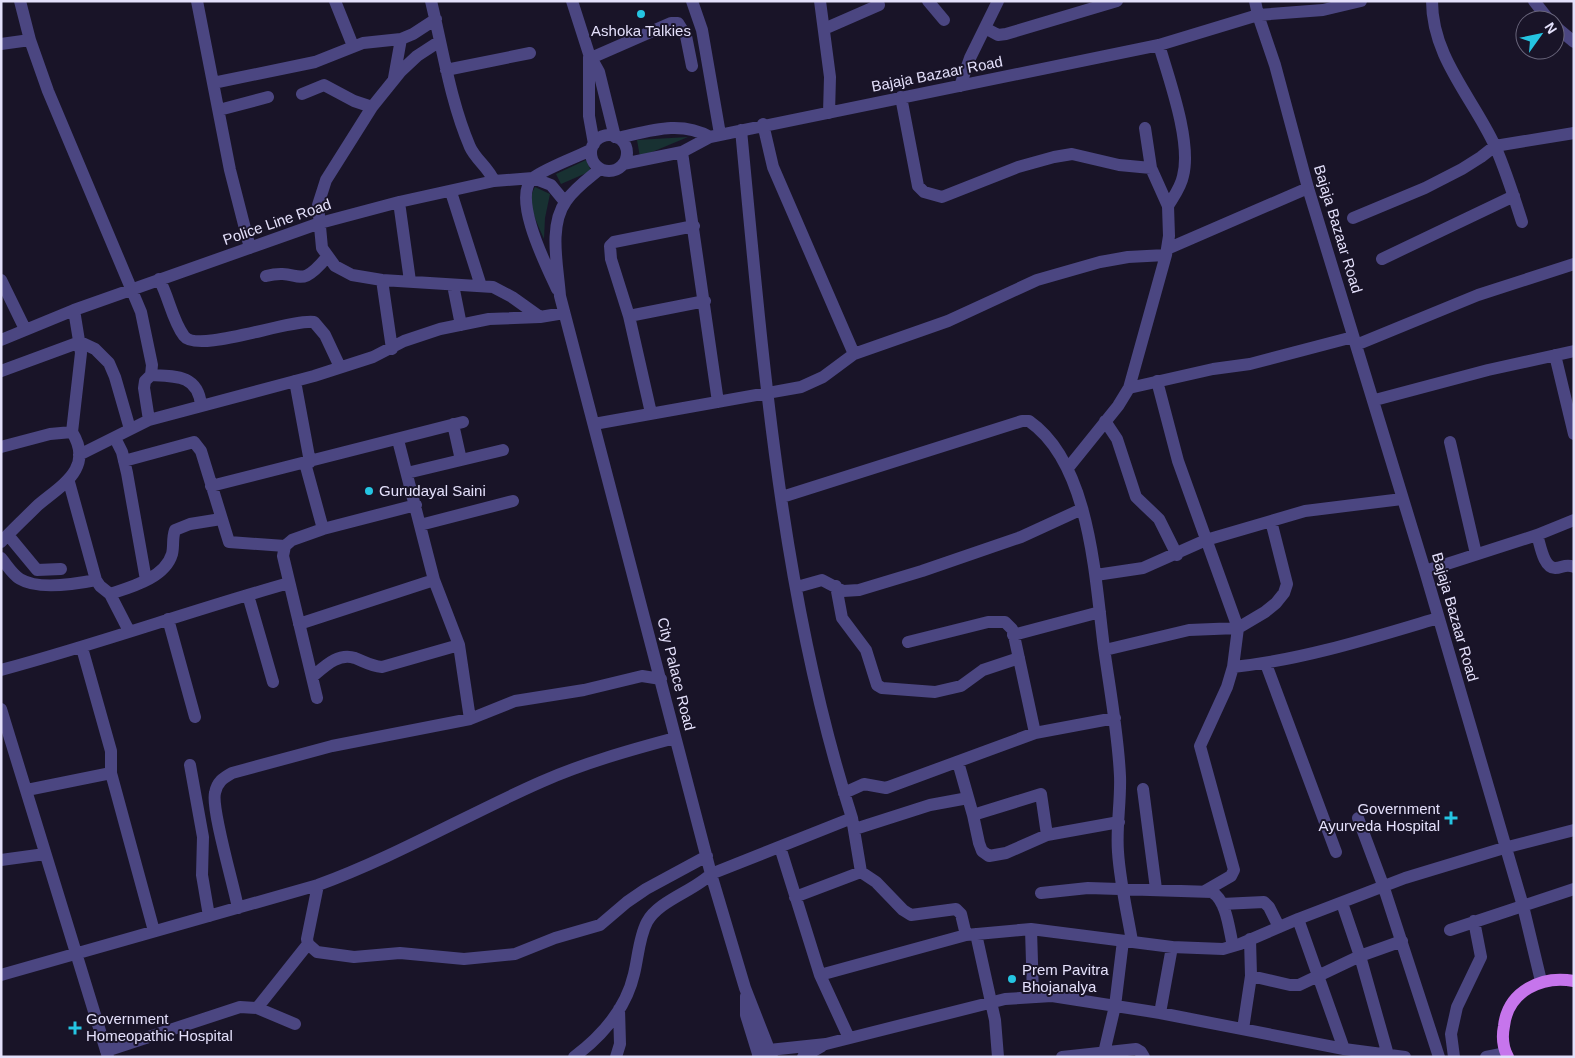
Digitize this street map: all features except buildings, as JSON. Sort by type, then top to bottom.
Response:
[{"type":"main road","points":[[1507,1055],[1502,1036],[1505,1018],[1513,1002],[1525,990],[1541,981],[1557,979],[1574,981]]},
{"type":"street","points":[[20,1],[30,40],[106,234],[141,312],[149,346],[151,375],[145,382],[144,388],[149,420]]},
{"type":"street","points":[[197,1],[230,170],[250,248]]},
{"type":"street","points":[[335,1],[353,46]]},
{"type":"street","points":[[432,1],[446,70],[471,148],[488,168],[494,181]]},
{"type":"street","points":[[572,1],[590,56],[599,72],[616,138],[625,146],[627,152],[623,164]]},
{"type":"street","points":[[692,1],[702,30],[715,136]]},
{"type":"street","points":[[820,1],[830,77],[829,113]]},
{"type":"street","points":[[928,1],[944,20]]},
{"type":"street","points":[[960,86],[970,58],[998,1]]},
{"type":"street","points":[[985,28],[998,35],[1006,34],[1117,1]]},
{"type":"street","points":[[1255,1],[1258,15],[1323,10],[1360,1]]},
{"type":"street","points":[[1432,1],[1432,16],[1445,55],[1464,94],[1495,146],[1522,222]]},
{"type":"street","points":[[824,29],[879,5]]},
{"type":"street","name":"Bajaja Bazaar Road","points":[[715,136],[762,124],[829,113],[1159,45],[1258,15],[1275,65],[1308,188],[1425,571],[1522,906],[1541,981]]},
{"type":"street","points":[[213,83],[315,62],[353,46],[401,39],[413,34],[436,19]]},
{"type":"street","points":[[590,56],[672,23],[678,23],[686,36],[692,66]]},
{"type":"street","points":[[393,80],[401,39]]},
{"type":"street","points":[[1,44],[30,40]]},
{"type":"street","points":[[440,41],[411,60],[393,80],[372,107],[322,188],[318,205],[322,248],[327,257],[344,272],[382,280],[493,287],[540,317]]},
{"type":"street","points":[[1159,45],[1180,122],[1186,161],[1180,186],[1168,206]]},
{"type":"street","points":[[446,70],[530,53]]},
{"type":"street","points":[[590,56],[589,116],[594,163],[600,168],[613,171],[623,164],[682,152],[715,136]]},
{"type":"street","points":[[302,94],[324,85],[354,101],[372,107]]},
{"type":"street","points":[[902,97],[918,186],[932,196],[942,197],[952,194],[1018,167],[1072,154],[1119,165],[1151,168]]},
{"type":"street","points":[[219,110],[268,98]]},
{"type":"street","points":[[762,124],[773,167],[854,354]]},
{"type":"street","points":[[533,178],[592,147],[604,136],[616,138],[683,127],[715,136]]},
{"type":"street","points":[[1068,468],[1130,388],[1166,252],[1169,236],[1168,206],[1159,190],[1151,168],[1145,128]]},
{"type":"street","points":[[741,130],[766,393],[782,497],[817,696],[854,824],[861,872],[876,882],[903,910],[911,915],[956,909],[961,914],[971,935],[995,1020],[998,1057]]},
{"type":"street","points":[[1353,218],[1425,188],[1462,169],[1495,146],[1574,133]]},
{"type":"street","points":[[682,152],[705,301],[718,402]]},
{"type":"street","name":"City Palace Road","points":[[560,296],[557,225],[559,214],[565,202],[600,168]]},
{"type":"street","points":[[533,178],[551,185],[565,202]]},
{"type":"street","name":"Police Line Road","points":[[1,340],[74,310],[320,223],[398,202],[451,192],[494,181],[533,178]]},
{"type":"street","name":"City Palace Road","points":[[533,178],[526,186],[526,203],[534,236],[560,296],[661,680],[674,738],[711,874],[746,988],[746,1016],[764,1054]]},
{"type":"street","points":[[594,424],[811,384],[854,354],[948,321],[1049,276],[1100,262],[1166,252],[1308,188]]},
{"type":"street","points":[[451,192],[481,286]]},
{"type":"street","points":[[1382,259],[1514,196]]},
{"type":"street","points":[[398,202],[410,281]]},
{"type":"street","points":[[651,413],[610,246],[614,242],[694,226]]},
{"type":"street","points":[[266,276],[278,273],[305,278],[311,275],[327,257]]},
{"type":"street","points":[[1130,388],[1213,369],[1250,364],[1354,341],[1478,295],[1574,264]]},
{"type":"street","points":[[1,280],[25,329]]},
{"type":"street","points":[[159,280],[169,299],[179,328],[185,338],[191,342],[217,340],[300,322],[314,322],[325,335],[340,367]]},
{"type":"street","points":[[382,280],[392,349]]},
{"type":"street","points":[[453,285],[461,325]]},
{"type":"street","points":[[628,316],[705,301]]},
{"type":"street","points":[[61,569],[37,570],[5,538],[36,507],[69,482],[79,455],[77,440],[72,432],[80,366],[80,342],[74,310]]},
{"type":"street","points":[[79,455],[149,420],[340,367],[392,349],[404,341],[440,329],[489,319],[540,317],[564,313]]},
{"type":"street","points":[[1,371],[80,342],[96,349],[109,363],[115,377],[130,429]]},
{"type":"street","points":[[1374,400],[1574,351]]},
{"type":"street","points":[[1555,355],[1574,434]]},
{"type":"street","points":[[151,375],[172,376],[192,383],[200,394],[201,405]]},
{"type":"street","points":[[295,381],[307,462],[323,530]]},
{"type":"street","points":[[1156,382],[1178,461],[1238,628],[1233,667],[1222,698],[1205,731],[1200,746],[1234,870],[1232,876],[1205,890]]},
{"type":"street","points":[[782,497],[1022,421],[1029,421],[1037,426],[1068,468],[1082,509],[1096,575],[1116,718],[1120,778],[1118,853],[1127,941],[1116,1006],[1104,1054]]},
{"type":"street","points":[[1106,421],[1117,439],[1136,497],[1159,519],[1176,555]]},
{"type":"street","points":[[211,486],[398,440],[458,423],[461,460]]},
{"type":"street","points":[[1,447],[50,434],[72,432]]},
{"type":"street","points":[[115,438],[124,461],[146,580]]},
{"type":"street","points":[[398,440],[434,580],[459,644],[470,720]]},
{"type":"street","points":[[124,461],[194,442],[201,451],[229,542],[285,546]]},
{"type":"street","points":[[1450,442],[1476,554]]},
{"type":"street","points":[[407,473],[503,450]]},
{"type":"street","points":[[69,482],[96,580],[110,594],[129,631]]},
{"type":"street","points":[[1096,575],[1143,568],[1176,555],[1206,540],[1305,511],[1402,499]]},
{"type":"street","points":[[420,525],[514,501]]},
{"type":"street","points":[[317,698],[283,556],[285,546],[292,540],[323,530],[416,505]]},
{"type":"street","points":[[797,587],[822,580],[836,586],[843,592],[851,592],[894,581],[1021,537],[1082,509]]},
{"type":"street","points":[[110,594],[146,580],[168,562],[175,530],[190,524],[221,519]]},
{"type":"street","points":[[1425,571],[1537,535],[1574,520]]},
{"type":"street","points":[[1105,650],[1189,630],[1238,628],[1266,612],[1276,604],[1284,593],[1287,584],[1271,521]]},
{"type":"street","points":[[1537,535],[1544,558],[1549,566],[1554,568],[1565,565],[1574,567]]},
{"type":"street","points":[[1,558],[20,579],[28,582],[62,585],[96,580]]},
{"type":"street","points":[[299,624],[434,580]]},
{"type":"street","points":[[1,670],[82,648],[129,631],[289,583]]},
{"type":"street","points":[[836,586],[842,618],[866,650],[877,685],[882,688],[935,692],[961,686],[983,670],[1019,658]]},
{"type":"street","points":[[248,595],[273,682]]},
{"type":"street","points":[[1013,635],[1100,612]]},
{"type":"street","points":[[1233,667],[1266,664],[1374,637],[1438,618]]},
{"type":"street","points":[[168,619],[195,717]]},
{"type":"street","points":[[908,642],[988,622],[1005,622],[1012,629],[1035,733]]},
{"type":"street","points":[[312,677],[331,662],[342,657],[354,658],[369,666],[382,667],[459,644]]},
{"type":"street","points":[[82,648],[110,751],[111,773],[154,931]]},
{"type":"street","points":[[1266,664],[1336,852]]},
{"type":"street","points":[[238,908],[214,804],[217,786],[222,779],[232,773],[316,750],[470,720],[515,701],[584,690],[642,676],[661,680]]},
{"type":"street","points":[[1,709],[107,1054],[240,1007],[258,1008],[295,1024]]},
{"type":"street","points":[[844,793],[864,784],[886,788],[1035,733],[1116,718]]},
{"type":"street","points":[[1,974],[238,908],[353,873],[543,781],[618,754],[674,738]]},
{"type":"street","points":[[958,762],[979,843],[982,851],[989,856],[1006,853],[1047,835],[1119,822]]},
{"type":"street","points":[[190,765],[204,837],[202,876],[210,916]]},
{"type":"street","points":[[27,790],[111,773]]},
{"type":"street","points":[[1143,789],[1156,889]]},
{"type":"street","points":[[973,815],[1042,794],[1047,835]]},
{"type":"street","points":[[574,1057],[601,1034],[619,1009],[633,978],[646,922],[660,909],[696,888],[711,874],[780,847],[854,824],[930,804],[968,798]]},
{"type":"street","points":[[1358,818],[1383,885],[1439,1057]]},
{"type":"street","points":[[820,975],[971,935],[1031,929],[1172,947],[1212,949],[1233,946],[1383,885],[1504,848],[1574,830]]},
{"type":"street","points":[[780,847],[820,975],[838,1041]]},
{"type":"street","points":[[1,860],[45,854]]},
{"type":"street","points":[[308,944],[317,952],[354,957],[400,953],[479,959],[515,954],[555,938],[600,925],[646,889],[707,856]]},
{"type":"street","points":[[795,897],[861,872]]},
{"type":"street","points":[[258,1008],[308,944],[318,885]]},
{"type":"street","points":[[1040,893],[1088,888],[1205,890],[1217,894],[1222,904],[1233,946]]},
{"type":"street","points":[[1450,930],[1574,889]]},
{"type":"street","points":[[1222,904],[1264,902],[1269,907],[1278,927]]},
{"type":"street","points":[[1342,903],[1360,956],[1388,1055]]},
{"type":"street","points":[[1298,919],[1344,1049]]},
{"type":"street","points":[[1454,1057],[1451,1034],[1457,1007],[1481,957],[1474,921]]},
{"type":"street","points":[[1031,929],[1034,996]]},
{"type":"street","points":[[1243,1029],[1251,976],[1250,940]]},
{"type":"street","points":[[1251,976],[1290,985],[1299,985],[1360,956],[1402,942]]},
{"type":"street","points":[[1160,1013],[1172,947]]},
{"type":"street","points":[[764,1054],[838,1041],[990,1003],[1034,996],[1052,996],[1160,1013],[1243,1029],[1328,1051],[1344,1049],[1405,1057]]},
{"type":"street","points":[[616,1057],[620,1044],[619,1009]]},
{"type":"street","points":[[803,1057],[838,1041]]},
{"type":"street","points":[[823,1057],[838,1041]]},
{"type":"street","points":[[1062,1057],[1104,1054],[1136,1049],[1144,1057]]},
{"type":"street","points":[[1486,1057],[1507,1055]]},
{"type":"green space","points":[[688,137],[640,157],[637,140]]},
{"type":"green space","points":[[586,160],[591,171],[561,184],[556,174]]},
{"type":"green space","points":[[535,187],[550,194],[545,218],[544,239],[532,206],[531,199]]},
{"type":"place","name":"Ashoka Talkies","points":[[641,14]]},
{"type":"place","name":"Gurudayal Saini","points":[[369,491]]},
{"type":"place","name":"Government Ayurveda Hospital","points":[[1451,818]]},
{"type":"place","name":"Prem Pavitra Bhojanalya","points":[[1012,979]]},
{"type":"place","name":"Government Homeopathic Hospital","points":[[75,1028]]}]
